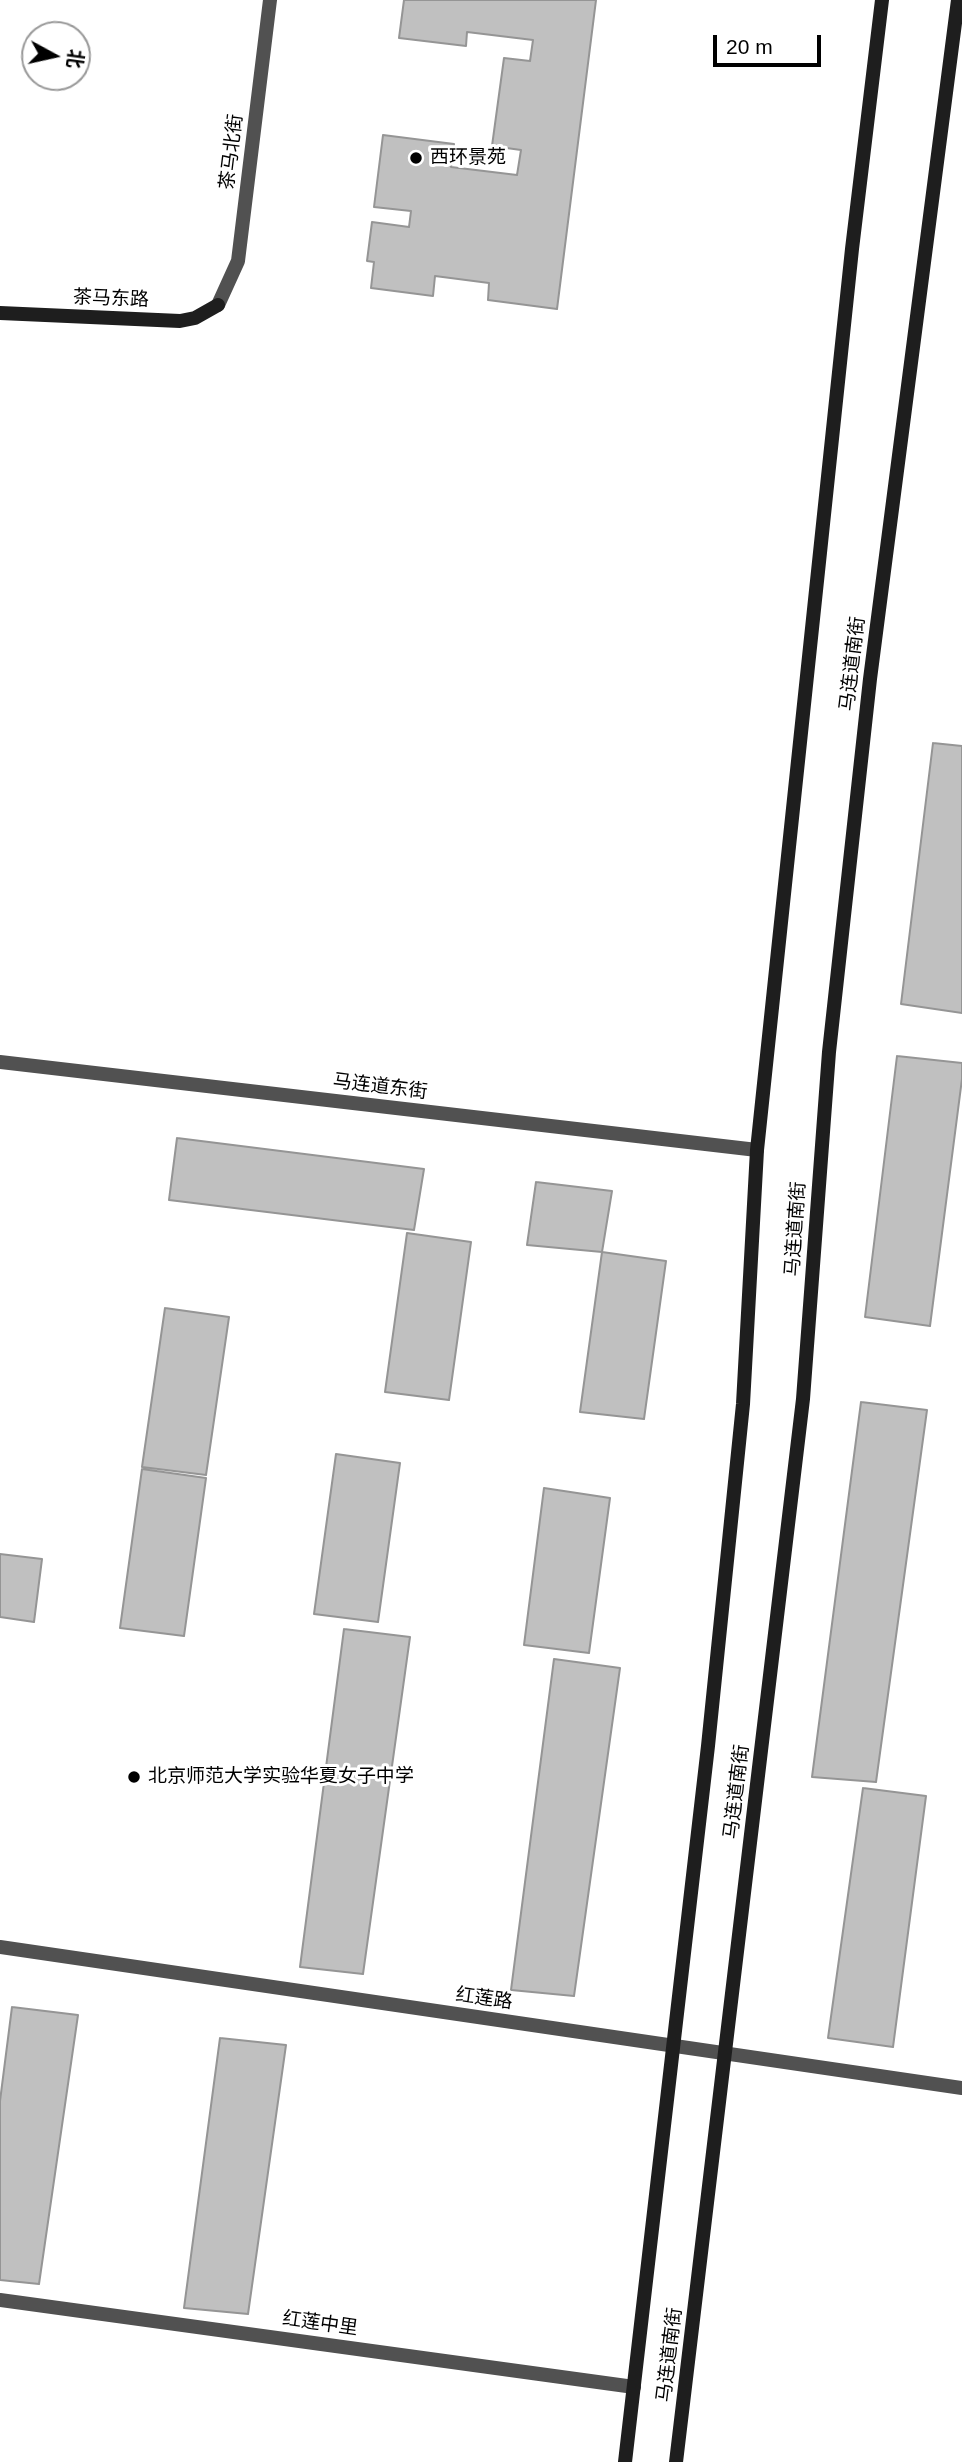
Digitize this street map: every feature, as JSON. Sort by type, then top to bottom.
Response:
[{"type":"street","name":"茶马北街","points":[[218,305],[238,261],[270,0]]},
{"type":"street","name":"马连道南街","points":[[625,2462],[708,1746],[743,1404],[757,1150],[852,249],[882,0]]},
{"type":"street","name":"马连道南街","points":[[676,2462],[803,1399],[830,1052],[870,679],[958,0]]},
{"type":"street","name":"茶马东路","points":[[0,313],[180,321],[195,318],[218,305]]},
{"type":"street","name":"马连道东街","points":[[0,1062],[757,1150]]},
{"type":"street","name":"红莲路","points":[[0,1947],[962,2088]]},
{"type":"street","name":"红莲中里","points":[[0,2300],[634,2387]]},
{"type":"building","name":"西环景苑","points":[[404,0],[596,0],[557,309],[488,300],[489,283],[435,276],[433,296],[371,288],[374,262],[367,261],[372,222],[409,227],[411,211],[374,207],[383,135],[454,144],[451,167],[517,175],[521,150],[492,146],[504,58],[530,61],[533,40],[467,32],[466,46],[399,38]]},
{"type":"building","points":[[933,743],[962,746],[962,1013],[901,1004]]},
{"type":"building","points":[[897,1056],[962,1063],[930,1326],[865,1317]]},
{"type":"building","points":[[177,1138],[424,1169],[414,1230],[169,1200]]},
{"type":"building","points":[[536,1182],[612,1191],[602,1252],[527,1245]]},
{"type":"building","points":[[407,1233],[471,1242],[449,1400],[385,1392]]},
{"type":"building","points":[[602,1252],[666,1261],[644,1419],[580,1412]]},
{"type":"building","points":[[165,1308],[229,1317],[206,1475],[142,1467]]},
{"type":"building","points":[[861,1402],[927,1410],[876,1782],[812,1777]]},
{"type":"building","points":[[336,1454],[400,1463],[378,1622],[314,1614]]},
{"type":"building","points":[[142,1469],[206,1478],[184,1636],[120,1628]]},
{"type":"building","points":[[544,1488],[610,1498],[589,1653],[524,1645]]},
{"type":"building","points":[[0,1554],[42,1559],[34,1622],[0,1617]]},
{"type":"building","points":[[344,1629],[410,1637],[363,1974],[300,1967]]},
{"type":"building","points":[[554,1659],[620,1668],[574,1996],[511,1990]]},
{"type":"building","points":[[863,1788],[926,1796],[893,2047],[828,2038]]},
{"type":"building","points":[[12,2007],[78,2015],[39,2284],[0,2280],[0,2101]]},
{"type":"building","points":[[220,2038],[286,2045],[248,2314],[184,2308]]},
{"type":"place","name":"西环景苑","points":[[416,158]]},
{"type":"place","name":"北京师范大学实验华夏女子中学","points":[[134,1777]]}]
